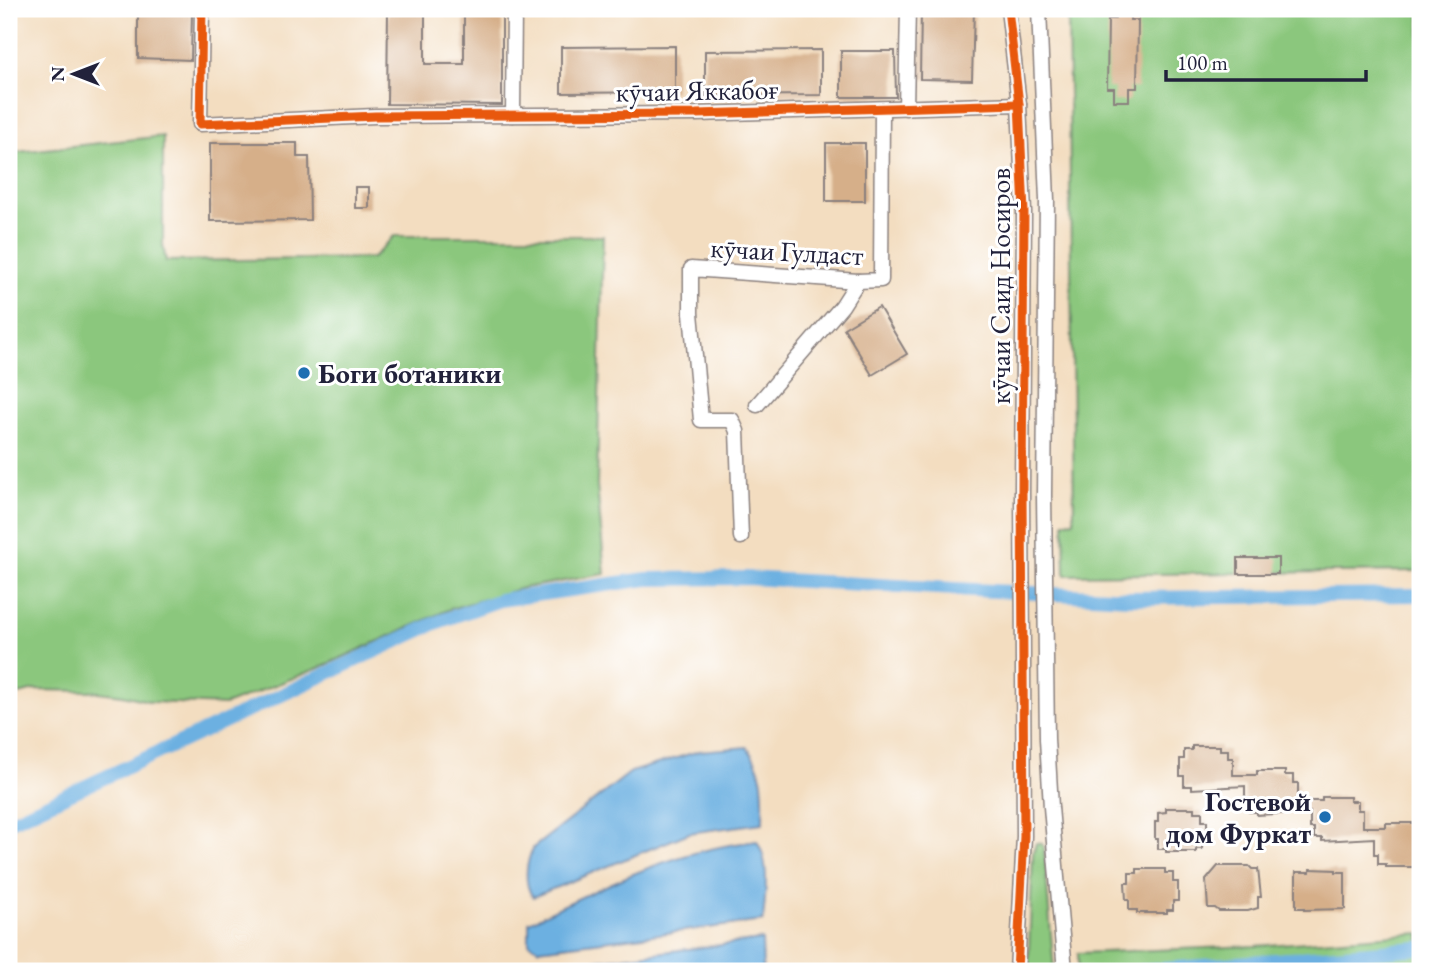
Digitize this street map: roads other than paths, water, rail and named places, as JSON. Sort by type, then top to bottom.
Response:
[{"type":"street","name":"кӯчаи Яккабоғ","points":[[202,9],[200,124],[375,116],[696,114],[1019,104]]},
{"type":"street","points":[[513,115],[514,9]]},
{"type":"street","points":[[906,108],[908,9]]},
{"type":"street","name":"кӯчаи Саид Носиров","points":[[1008,9],[1019,104],[1025,256],[1022,565],[1024,836],[1017,971]]},
{"type":"street","name":"кӯчаи Саид Носиров","points":[[1039,9],[1046,172],[1044,565],[1049,786],[1065,971]]},
{"type":"street","name":"кӯчаи Гулдаст","points":[[741,537],[737,431],[732,420],[701,420],[691,313],[691,269],[858,281],[881,280],[882,109]]},
{"type":"street","points":[[1025,256],[1046,256]]},
{"type":"street","points":[[757,405],[842,306],[858,281]]},
{"type":"street","points":[[1024,836],[1040,832],[1053,836]]},
{"type":"water","points":[[747,747],[758,765],[760,774],[763,823],[689,833],[533,897],[528,886],[527,873],[533,848],[631,772],[699,751]]},
{"type":"water","points":[[757,841],[766,870],[763,921],[539,949],[529,943],[529,922],[612,883],[696,852]]},
{"type":"water","points":[[762,940],[763,971],[509,971]]},
{"type":"waterway","points":[[9,822],[438,622],[500,600],[647,579],[746,578],[1130,598],[1420,595]]},
{"type":"waterway","points":[[1142,971],[1420,948]]},
{"type":"place","name":"Боги ботаники","points":[[304,373]]},
{"type":"place","name":"Гостевой дом Фуркат","points":[[1325,817]]}]
